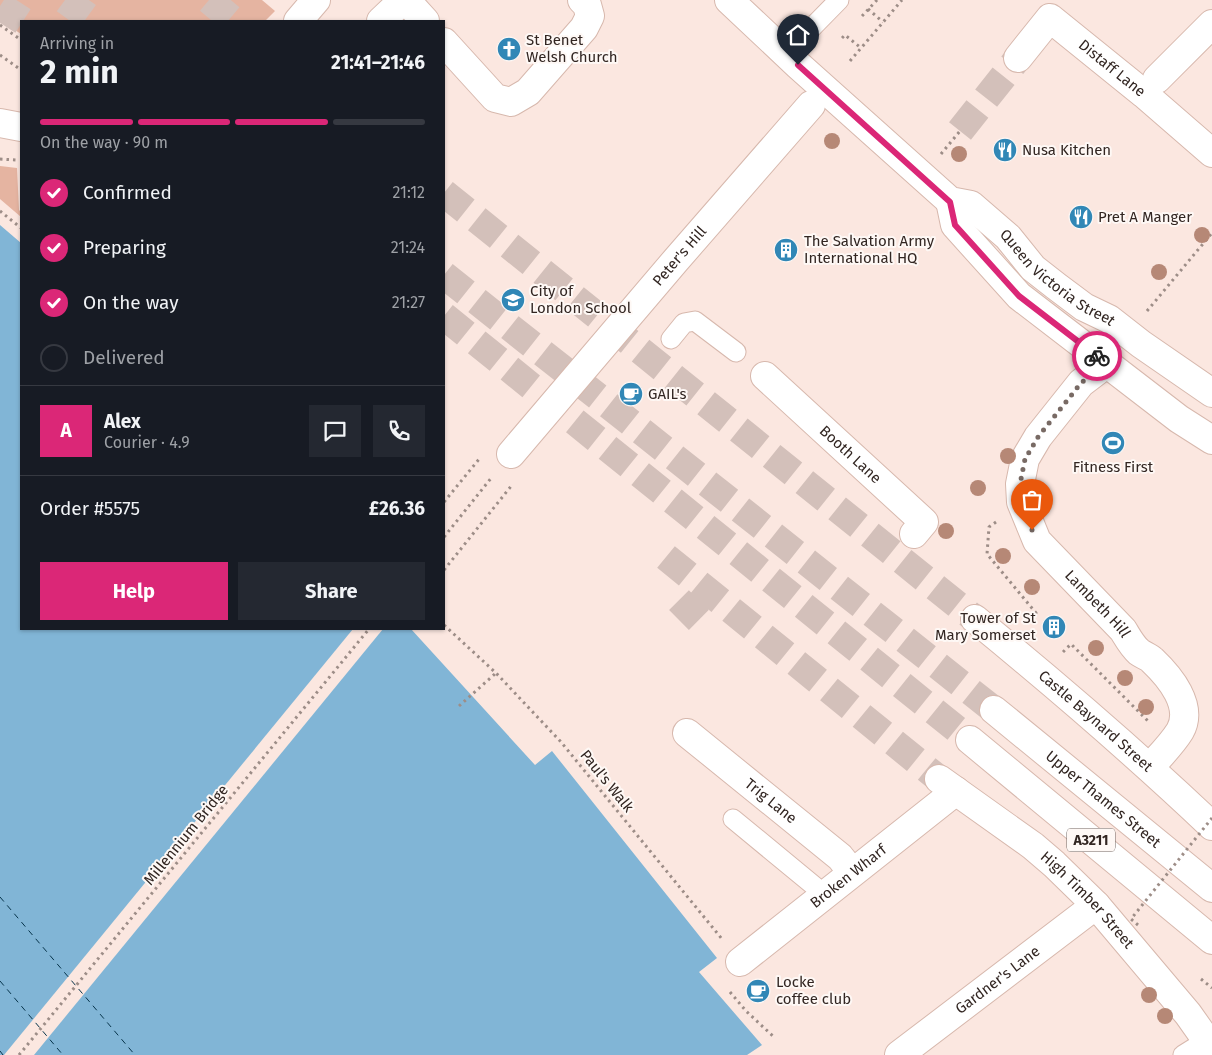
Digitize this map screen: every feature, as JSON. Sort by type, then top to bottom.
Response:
[{"type":"street","points":[[299,20],[316,0]]},
{"type":"street","points":[[382,20],[404,0],[424,20]]},
{"type":"street","points":[[445,43],[495,98],[512,102],[528,92],[584,28],[590,16],[587,4],[582,0]]},
{"type":"street","name":"Queen Victoria Street","points":[[729,0],[950,202],[971,205],[1008,237],[1033,268],[1084,307],[1109,319],[1141,344],[1212,393]]},
{"type":"street","name":"Distaff Lane","points":[[1018,58],[1050,18],[1144,94],[1212,153]]},
{"type":"street","points":[[1157,79],[1212,24]]},
{"type":"street","name":"Peter's Hill","points":[[511,454],[810,105]]},
{"type":"street","points":[[0,123],[20,127]]},
{"type":"street","name":"Queen Victoria Street","points":[[950,202],[955,225],[1019,296],[1179,419],[1212,440]]},
{"type":"street","name":"Lambeth Hill","points":[[1106,364],[1081,383],[1034,444],[1025,459],[1020,484],[1021,502],[1037,541],[1123,630],[1134,647],[1151,659],[1176,688],[1182,701],[1184,719],[1180,731],[1150,767]]},
{"type":"street","name":"Booth Lane","points":[[765,376],[925,526]]},
{"type":"street","name":"Castle Baynard Street","points":[[975,620],[1047,678],[1150,767],[1212,826]]},
{"type":"street","name":"Upper Thames Street","points":[[994,710],[1212,888]]},
{"type":"street","name":"Trig Lane","points":[[687,732],[840,857],[852,872]]},
{"type":"street","name":"A3211","points":[[970,740],[1212,940]]},
{"type":"street","name":"Broken Wharf","points":[[740,962],[852,872],[947,785]]},
{"type":"street","name":"High Timber Street","points":[[947,785],[1033,846],[1096,905],[1210,1042]]},
{"type":"street","name":"Gardner's Lane","points":[[899,1055],[1096,905]]},
{"type":"lane","points":[[786,54],[839,0]]},
{"type":"lane","points":[[671,339],[684,323],[695,321],[736,352]]},
{"type":"lane","points":[[733,819],[824,894]]},
{"type":"lane","points":[[1183,1055],[1210,1042]]},
{"type":"path","points":[[850,60],[902,0]]},
{"type":"path","points":[[868,9],[883,22]]},
{"type":"path","points":[[0,25],[20,39]]},
{"type":"path","points":[[840,40],[845,35],[861,48]]},
{"type":"path","points":[[0,55],[20,69]]},
{"type":"path","points":[[941,154],[960,131]]},
{"type":"path","points":[[0,159],[20,160]]},
{"type":"path","points":[[0,211],[20,227]]},
{"type":"path","points":[[1152,306],[1212,233]]},
{"type":"path","points":[[445,536],[511,454]]},
{"type":"path","points":[[445,501],[481,458]]},
{"type":"path","points":[[445,569],[514,483]]},
{"type":"path","points":[[1000,518],[989,527],[987,554],[1036,612],[1023,626]]},
{"type":"path","name":"Paul's Walk","points":[[445,627],[496,673],[561,742],[740,962]]},
{"type":"path","name":"Millennium Bridge","points":[[19,1055],[368,630]]},
{"type":"path","points":[[1058,657],[1071,644],[1154,728]]},
{"type":"path","points":[[459,706],[496,673]]},
{"type":"path","points":[[1138,925],[1131,920],[1212,818]]},
{"type":"path","points":[[740,962],[719,979],[746,1011],[775,1038]]},
{"type":"shaded area","points":[[0,0],[262,0],[275,11],[266,20],[20,20],[20,33],[0,20]]},
{"type":"shaded area","points":[[0,166],[17,168],[20,216],[0,199]]},
{"type":"water","points":[[0,225],[20,242],[20,630],[412,630],[535,765],[552,751],[717,958],[699,972],[762,1045],[747,1055],[0,1055]]},
{"type":"pier","points":[[352,630],[382,630],[34,1055],[4,1055]]},
{"type":"ferry route","points":[[0,897],[135,1055]]},
{"type":"ferry route","points":[[0,981],[63,1055]]},
{"type":"ferry route","points":[[0,1051],[3,1055]]},
{"type":"tunnel","points":[[65,0],[93,20]]},
{"type":"tunnel","points":[[209,0],[233,20]]},
{"type":"tunnel","points":[[0,6],[21,20]]},
{"type":"tunnel","points":[[960,131],[1018,58]]},
{"type":"tunnel","points":[[445,194],[975,619]]},
{"type":"tunnel","points":[[445,276],[994,710]]},
{"type":"tunnel","points":[[445,317],[970,740]]},
{"type":"tunnel","points":[[666,557],[939,779]]},
{"type":"tunnel","points":[[679,620],[708,591]]},
{"type":"way so far","points":[[1032,530],[1021,502],[1020,484],[1025,459],[1038,437],[1081,383],[1106,364],[1097,356]]},
{"type":"place","name":"St Benet Welsh Church","points":[[509,49]]},
{"type":"place","name":"Nusa Kitchen","points":[[1005,150]]},
{"type":"place","name":"Pret A Manger","points":[[1081,217]]},
{"type":"place","name":"The Salvation Army International HQ","points":[[786,250]]},
{"type":"place","name":"City of London School","points":[[513,300]]},
{"type":"place","name":"GAIL's","points":[[631,394]]},
{"type":"place","name":"Fitness First","points":[[1113,443]]},
{"type":"place","name":"Tower of St Mary Somerset","points":[[1054,627]]},
{"type":"place","name":"Locke coffee club","points":[[758,991]]},
{"type":"route","points":[[798,65],[924,176],[950,202],[955,225],[1019,296],[1097,356]]}]
